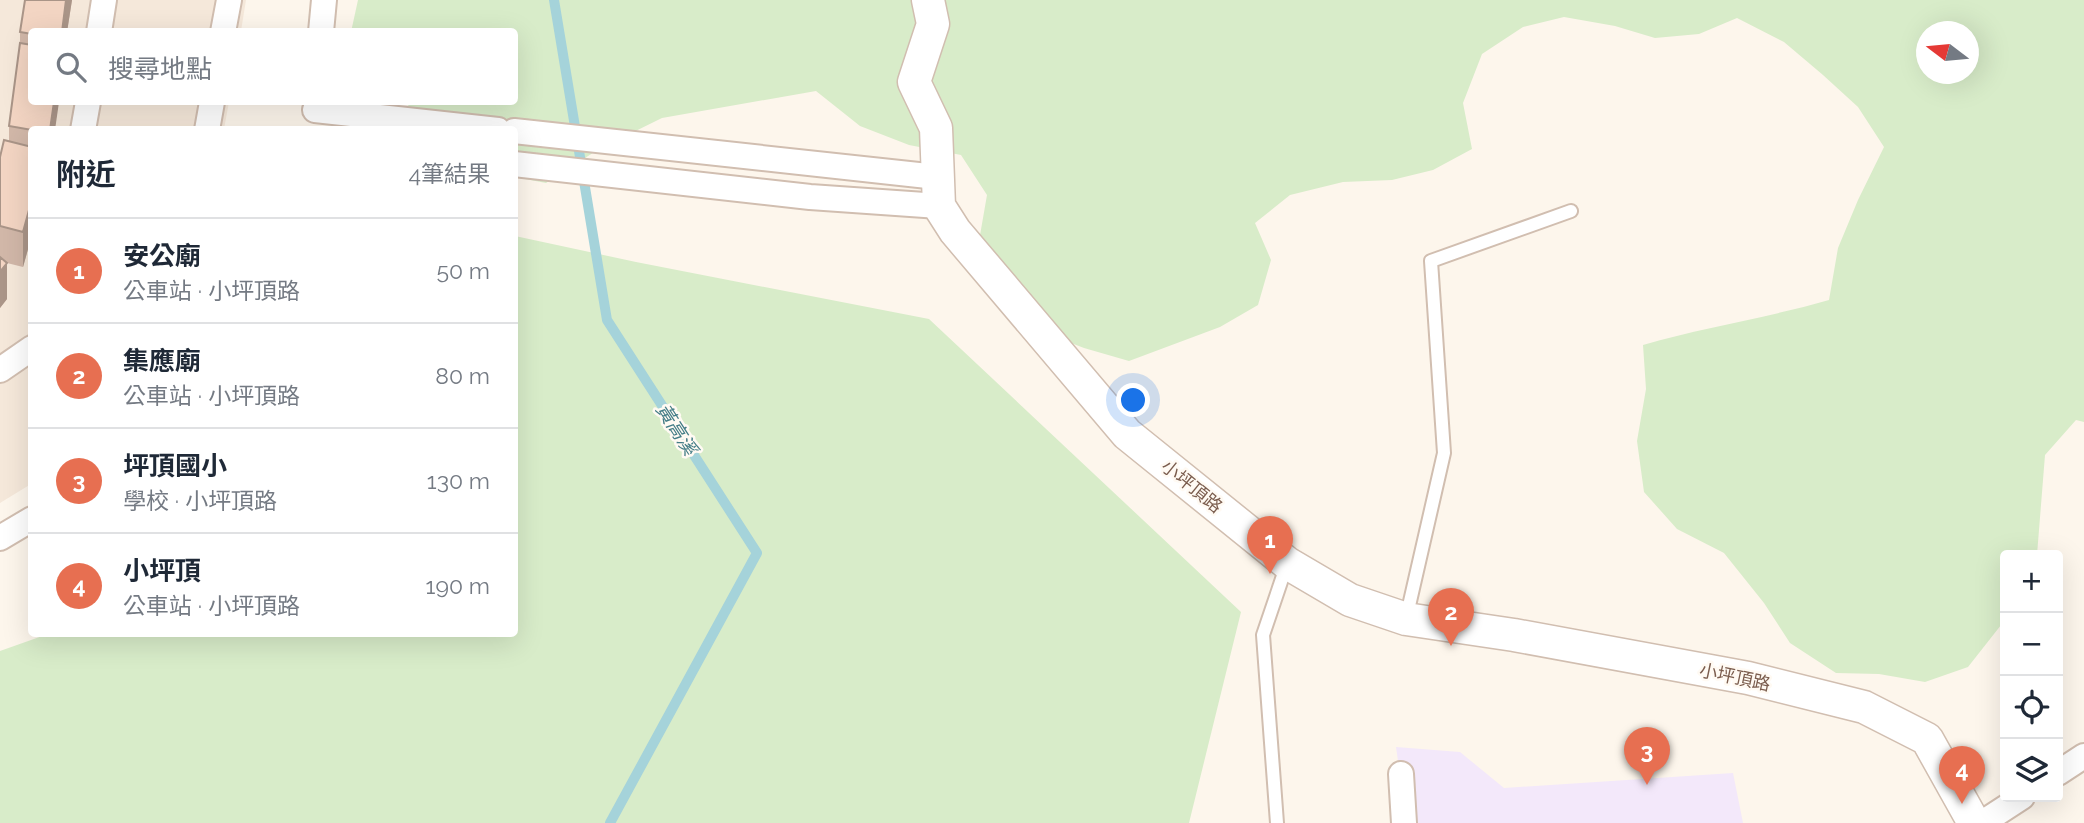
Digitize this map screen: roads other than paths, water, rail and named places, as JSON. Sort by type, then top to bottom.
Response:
[{"type":"street","points":[[100,28],[104,0]]},
{"type":"street","points":[[224,28],[229,0]]},
{"type":"street","points":[[321,28],[324,0]]},
{"type":"street","points":[[928,0],[933,24],[914,82],[936,128],[938,192]]},
{"type":"street","points":[[84,126],[87,105]]},
{"type":"street","points":[[208,126],[211,105]]},
{"type":"street","points":[[314,114],[452,126]]},
{"type":"street","points":[[518,132],[938,192]]},
{"type":"street","points":[[518,164],[810,197],[938,192]]},
{"type":"street","name":"小坪頂路","points":[[938,192],[955,231],[1127,434],[1287,563],[1350,600],[1406,619],[1514,635],[1748,678],[1864,707],[1927,739],[1974,823]]},
{"type":"street","points":[[0,370],[28,351]]},
{"type":"street","points":[[0,538],[28,521]]},
{"type":"street","points":[[2063,770],[2084,756]]},
{"type":"street","points":[[1401,774],[1404,823]]},
{"type":"street","points":[[1982,823],[2014,802]]},
{"type":"lane","points":[[1406,619],[1444,453],[1431,261],[1571,211]]},
{"type":"lane","points":[[1278,823],[1263,635],[1287,563]]},
{"type":"waterway","name":"黃高溪","points":[[554,0],[607,320],[757,553],[610,823]]},
{"type":"place","name":"安公廟","points":[[1270,574]]},
{"type":"place","name":"集應廟","points":[[1451,646]]},
{"type":"place","name":"坪頂國小","points":[[1647,785]]},
{"type":"place","name":"小坪頂","points":[[1962,804]]}]
